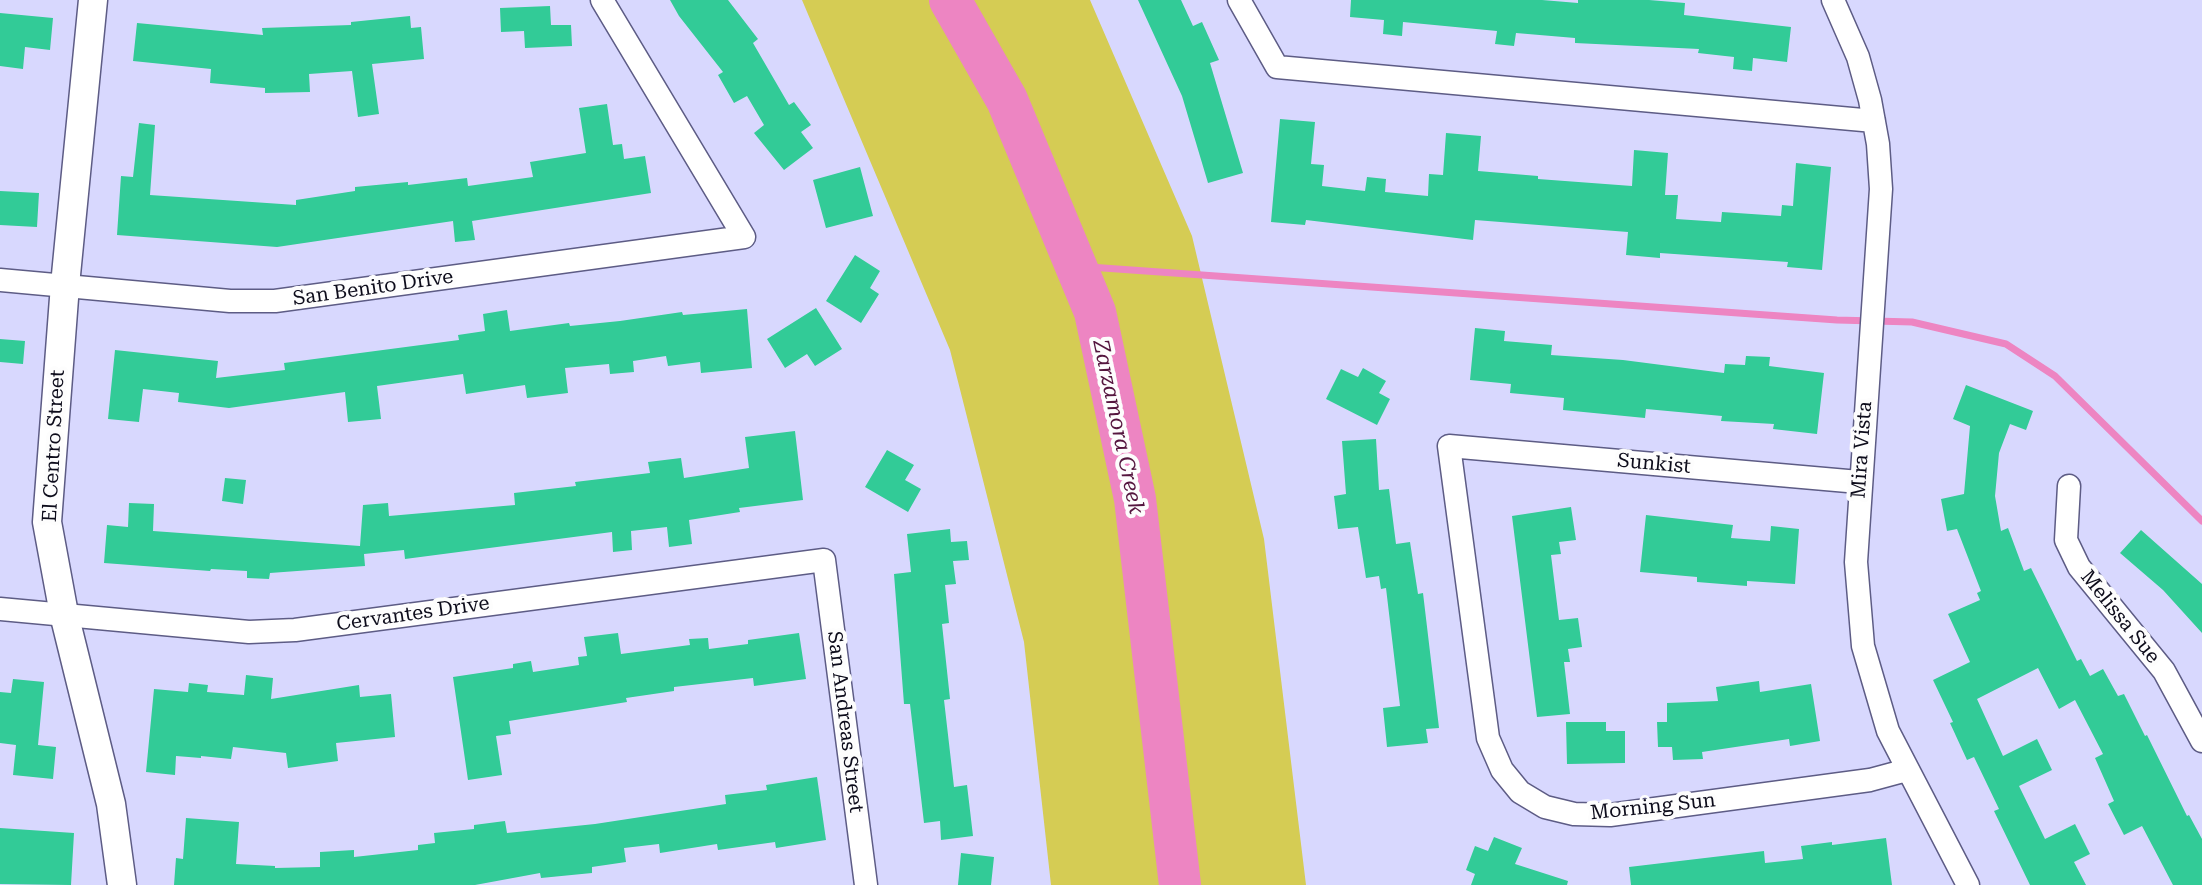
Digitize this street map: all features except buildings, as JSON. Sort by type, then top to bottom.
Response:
[{"type":"street","name":"El Centro Street","points":[[93,0],[65,285],[47,522],[64,614],[111,804],[122,885]]},
{"type":"street","name":"San Benito Drive","points":[[0,280],[230,301],[275,301],[744,237],[602,0]]},
{"type":"street","points":[[1239,0],[1277,67],[1874,121]]},
{"type":"street","name":"Mira Vista","points":[[1833,0],[1858,57],[1874,121],[1881,189],[1859,482],[1856,562],[1863,646],[1888,731],[1968,885]]},
{"type":"street","name":"Sunkist","points":[[1449,446],[1859,482]]},
{"type":"street","name":"Morning Sun","points":[[1449,446],[1488,738],[1502,770],[1520,792],[1545,807],[1574,814],[1610,815],[1870,780],[1907,770]]},
{"type":"street","name":"Melissa Sue","points":[[2069,486],[2066,540],[2079,567],[2164,671],[2202,741]]},
{"type":"street","name":"Cervantes Drive","points":[[0,609],[249,632],[295,630],[824,560]]},
{"type":"street","name":"San Andreas Street","points":[[824,560],[866,885]]},
{"type":"shaded area","points":[[802,0],[1090,0],[1192,236],[1264,539],[1306,885],[1051,885],[1024,642],[950,350]]},
{"type":"waterway","name":"Zarzamora Creek","points":[[950,0],[1007,100],[1095,312],[1135,499],[1180,885]]},
{"type":"waterway","points":[[1075,266],[1837,320],[1912,322],[2006,344],[2055,376],[2202,521]]}]
